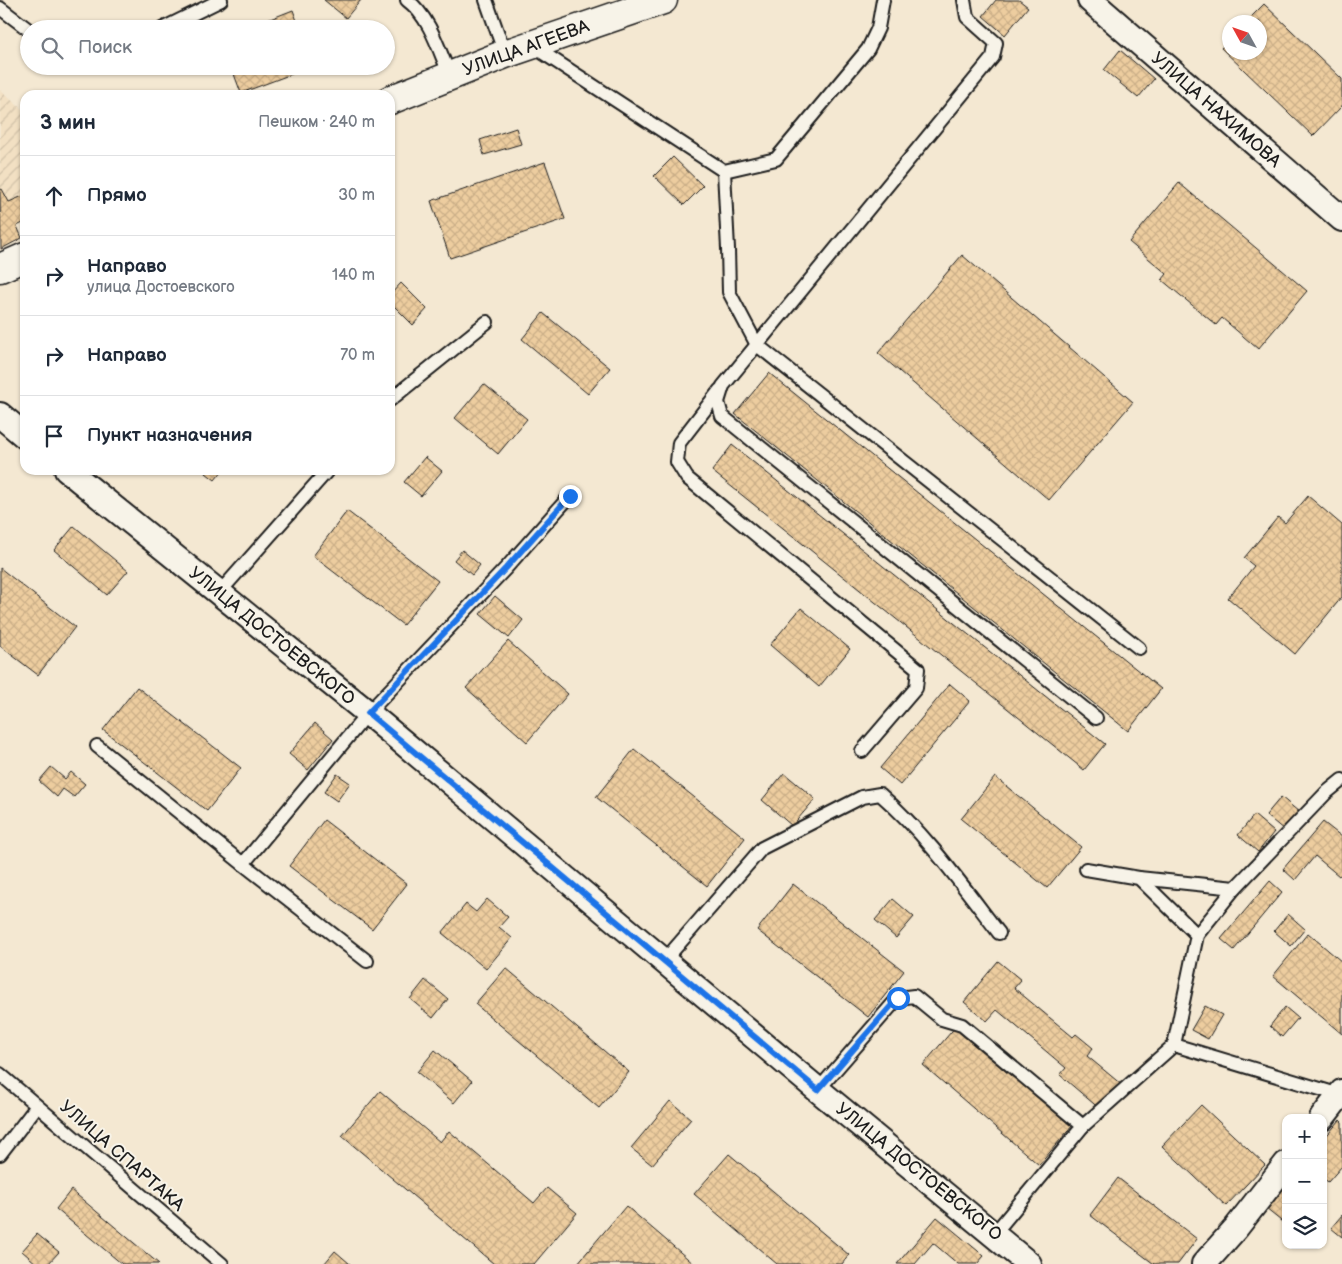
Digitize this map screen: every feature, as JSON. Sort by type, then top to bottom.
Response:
[{"type":"main road","name":"УЛИЦА АГЕЕВА","points":[[395,98],[505,54],[663,0]]},
{"type":"main road","points":[[0,268],[20,258]]},
{"type":"street","name":"УЛИЦА НАХИМОВА","points":[[1090,0],[1342,219]]},
{"type":"street","points":[[0,416],[20,432]]},
{"type":"street","name":"УЛИЦА ДОСТОЕВСКОГО","points":[[73,475],[368,713],[1029,1264]]},
{"type":"street","points":[[1325,1114],[1341,1093]]},
{"type":"street","points":[[1204,1264],[1236,1228],[1282,1169]]},
{"type":"lane","points":[[180,20],[221,0]]},
{"type":"lane","points":[[407,0],[416,7],[427,23],[450,76]]},
{"type":"lane","points":[[486,0],[505,54]]},
{"type":"lane","points":[[531,45],[724,171],[776,159],[868,49],[878,28],[884,0]]},
{"type":"lane","points":[[862,751],[916,688],[918,668],[687,478],[677,462],[679,443],[723,386],[993,57],[996,43],[967,17],[964,0]]},
{"type":"lane","points":[[0,8],[20,23]]},
{"type":"lane","points":[[724,171],[729,292],[757,345],[1139,648]]},
{"type":"lane","points":[[395,396],[487,322]]},
{"type":"lane","points":[[723,386],[718,402],[722,416],[1096,718]]},
{"type":"lane","points":[[219,593],[324,475]]},
{"type":"lane","points":[[243,864],[368,713],[506,568],[570,496]]},
{"type":"lane","points":[[97,746],[367,961]]},
{"type":"lane","points":[[994,1234],[1083,1126],[1174,1045],[1197,935],[1235,888],[1326,793],[1342,780]]},
{"type":"lane","points":[[664,961],[762,848],[862,797],[880,794],[899,811],[940,857],[999,933]]},
{"type":"lane","points":[[1086,869],[1139,878],[1235,888]]},
{"type":"lane","points":[[1139,878],[1197,935]]},
{"type":"lane","points":[[818,1090],[898,998],[914,996],[942,1019],[962,1025],[1083,1126]]},
{"type":"lane","points":[[1174,1045],[1341,1093]]},
{"type":"lane","name":"УЛИЦА СПАРТАКА","points":[[0,1074],[222,1264]]},
{"type":"lane","points":[[0,1154],[37,1106]]},
{"type":"shaded area","points":[[0,90],[20,108],[20,219],[0,229]]},
{"type":"building","points":[[324,0],[361,0],[346,18]]},
{"type":"building","points":[[996,0],[1019,0],[1028,7],[1005,35],[983,16]]},
{"type":"building","points":[[1264,4],[1342,79],[1342,106],[1313,136],[1234,60],[1267,60],[1267,15],[1253,15]]},
{"type":"building","points":[[293,10],[297,20],[268,20]]},
{"type":"building","points":[[1120,50],[1154,79],[1138,98],[1104,70]]},
{"type":"building","points":[[234,75],[289,75],[249,90],[240,90]]},
{"type":"building","points":[[516,128],[521,144],[484,155],[480,140]]},
{"type":"building","points":[[673,157],[703,186],[684,205],[654,176]]},
{"type":"building","points":[[545,162],[565,219],[450,258],[431,201]]},
{"type":"building","points":[[1179,183],[1307,291],[1258,349],[1222,318],[1216,325],[1162,280],[1167,274],[1129,242]]},
{"type":"building","points":[[2,189],[9,202],[20,197],[20,224],[17,226],[20,239],[1,249],[0,190]]},
{"type":"building","points":[[962,255],[1133,402],[1049,500],[878,353]]},
{"type":"building","points":[[401,283],[427,309],[413,325],[395,307],[395,290]]},
{"type":"building","points":[[543,313],[610,368],[588,394],[522,339]]},
{"type":"building","points":[[769,373],[1161,689],[1128,731],[735,414]]},
{"type":"building","points":[[484,384],[527,419],[498,454],[455,418]]},
{"type":"building","points":[[732,445],[1105,744],[1084,770],[712,471]]},
{"type":"building","points":[[425,457],[442,471],[421,496],[404,482]]},
{"type":"building","points":[[208,475],[219,475],[215,480]]},
{"type":"building","points":[[1308,496],[1342,525],[1342,597],[1295,654],[1228,598],[1254,566],[1244,558],[1278,517],[1285,523]]},
{"type":"building","points":[[347,511],[438,581],[403,625],[313,556]]},
{"type":"building","points":[[74,526],[128,571],[107,595],[54,550]]},
{"type":"building","points":[[462,550],[480,565],[472,575],[454,560]]},
{"type":"building","points":[[0,568],[75,627],[38,675],[0,646]]},
{"type":"building","points":[[495,596],[523,620],[509,638],[480,614]]},
{"type":"building","points":[[801,608],[850,649],[819,687],[770,645]]},
{"type":"building","points":[[508,641],[568,694],[527,742],[466,688]]},
{"type":"building","points":[[950,684],[970,701],[900,785],[880,768]]},
{"type":"building","points":[[137,687],[241,768],[207,811],[103,730]]},
{"type":"building","points":[[315,723],[333,739],[308,770],[289,754]]},
{"type":"building","points":[[634,749],[745,838],[707,886],[596,797]]},
{"type":"building","points":[[51,767],[65,779],[71,772],[85,784],[74,797],[63,789],[57,797],[39,781]]},
{"type":"building","points":[[784,773],[815,799],[792,826],[762,800]]},
{"type":"building","points":[[337,774],[350,783],[337,801],[324,792]]},
{"type":"building","points":[[995,777],[1081,847],[1047,888],[961,819]]},
{"type":"building","points":[[1281,797],[1299,812],[1284,830],[1266,815]]},
{"type":"building","points":[[1254,815],[1274,832],[1258,852],[1238,835]]},
{"type":"building","points":[[324,820],[407,884],[372,929],[289,866]]},
{"type":"building","points":[[1323,822],[1342,837],[1342,873],[1339,876],[1315,856],[1295,880],[1283,869]]},
{"type":"building","points":[[1270,881],[1282,892],[1234,950],[1221,939]]},
{"type":"building","points":[[793,884],[904,971],[868,1017],[757,930]]},
{"type":"building","points":[[487,899],[508,917],[499,927],[512,938],[486,969],[442,933],[466,904],[476,912]]},
{"type":"building","points":[[893,899],[914,917],[896,938],[875,920]]},
{"type":"building","points":[[1288,914],[1305,929],[1291,946],[1274,931]]},
{"type":"building","points":[[1308,933],[1342,962],[1342,1034],[1273,976]]},
{"type":"building","points":[[998,961],[1021,980],[1014,988],[1073,1037],[1076,1034],[1093,1048],[1087,1056],[1122,1085],[1101,1110],[1060,1075],[1066,1068],[997,1010],[987,1021],[964,1002]]},
{"type":"building","points":[[506,968],[629,1072],[599,1108],[475,1004]]},
{"type":"building","points":[[425,980],[448,999],[433,1018],[410,999]]},
{"type":"building","points":[[1205,1006],[1222,1015],[1208,1039],[1191,1030]]},
{"type":"building","points":[[1285,1007],[1298,1018],[1282,1037],[1270,1026]]},
{"type":"building","points":[[957,1025],[1073,1125],[1039,1165],[923,1065]]},
{"type":"building","points":[[435,1050],[472,1081],[454,1103],[417,1072]]},
{"type":"building","points":[[380,1091],[440,1142],[449,1131],[534,1203],[547,1188],[577,1213],[534,1264],[494,1264],[342,1136]]},
{"type":"building","points":[[670,1101],[691,1119],[652,1165],[631,1148]]},
{"type":"building","points":[[1201,1105],[1265,1165],[1226,1206],[1162,1146]]},
{"type":"building","points":[[1340,1120],[1342,1122],[1342,1166],[1328,1182],[1327,1181],[1327,1135]]},
{"type":"building","points":[[729,1154],[849,1255],[842,1264],[777,1264],[694,1194]]},
{"type":"building","points":[[1118,1178],[1197,1239],[1178,1264],[1154,1264],[1090,1215]]},
{"type":"building","points":[[71,1190],[159,1264],[122,1264],[56,1209]]},
{"type":"building","points":[[1282,1191],[1282,1222],[1266,1209]]},
{"type":"building","points":[[626,1206],[694,1264],[577,1264]]},
{"type":"building","points":[[1342,1215],[1342,1237],[1331,1228]]},
{"type":"building","points":[[937,1217],[984,1256],[977,1264],[958,1264],[933,1243],[915,1264],[897,1264]]},
{"type":"building","points":[[37,1234],[59,1252],[48,1264],[37,1264],[22,1251]]},
{"type":"building","points":[[335,1251],[350,1264],[324,1264]]},
{"type":"route","points":[[570,496],[506,568],[368,713],[818,1090],[898,998]]}]
